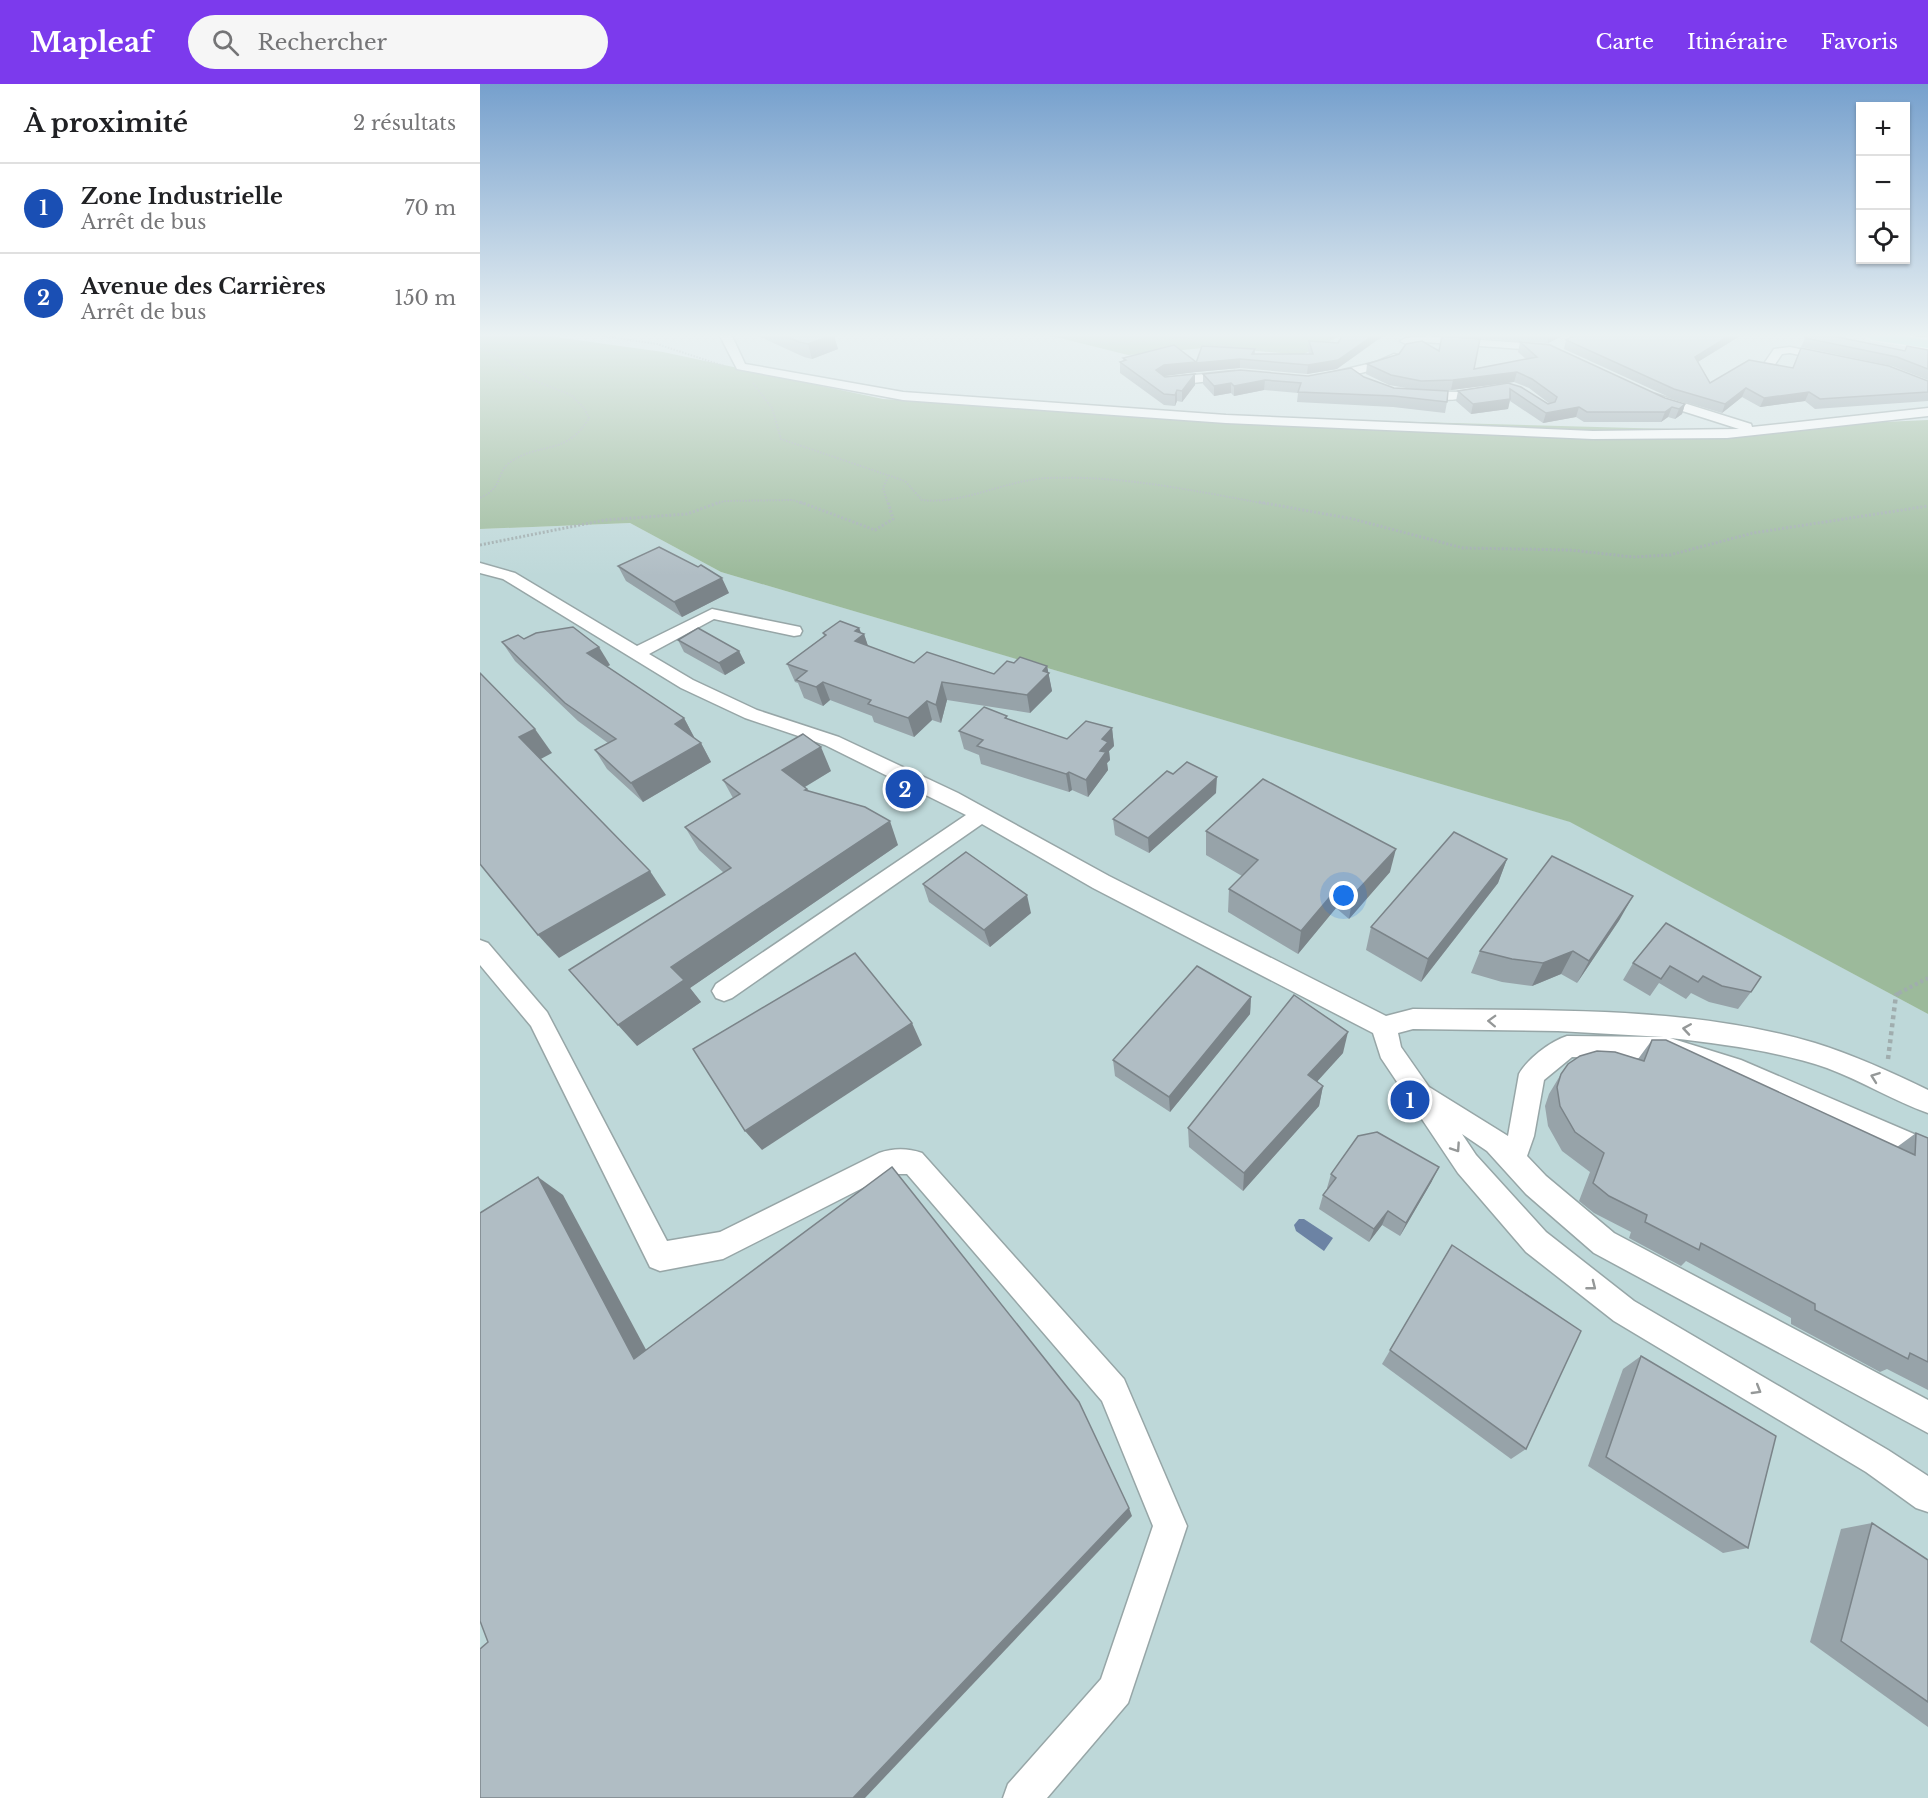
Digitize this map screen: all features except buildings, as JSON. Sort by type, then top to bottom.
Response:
[{"type":"street","points":[[1184,416],[1644,436],[1727,434],[1889,416]]},
{"type":"street","points":[[1710,416],[1740,426],[1760,429]]},
{"type":"street","points":[[480,568],[509,576],[687,684],[751,714],[832,741],[951,798],[1101,882],[1384,1027],[1413,1019],[1679,1027],[1799,1049],[1885,1081],[1928,1102]]},
{"type":"street","points":[[637,653],[712,614],[794,631]]},
{"type":"street","points":[[724,991],[981,815]]},
{"type":"street","points":[[480,949],[539,1019],[660,1257],[723,1245],[888,1162],[913,1162],[1113,1390],[1170,1526],[1115,1690],[1022,1798]]},
{"type":"street","points":[[1384,1027],[1390,1050],[1467,1164],[1536,1242],[1624,1311],[1877,1461],[1928,1496]]},
{"type":"street","points":[[1512,1160],[1521,1136],[1532,1074],[1567,1046],[1668,1048],[1732,1068],[1928,1153]]},
{"type":"street","points":[[1418,1091],[1487,1135],[1536,1185],[1604,1243],[1928,1417]]},
{"type":"path","points":[[480,498],[496,488],[502,471],[510,463],[574,439],[584,428],[588,416]]},
{"type":"path","points":[[773,416],[780,439],[905,481],[922,500],[937,502],[962,498],[998,486],[1046,478],[1101,478],[1160,485],[1353,519],[1463,548],[1570,550],[1634,557],[1670,555],[1753,533],[1928,506]]},
{"type":"path","points":[[480,544],[605,520],[687,514],[724,501],[793,500],[875,530],[893,519],[883,488],[889,475]]},
{"type":"path","points":[[1885,1081],[1896,995],[1928,978]]},
{"type":"shaded area","points":[[630,523],[721,572],[1571,822],[1928,1014],[1928,1798],[480,1798],[480,529]]},
{"type":"green space","points":[[480,416],[1202,416],[1707,430],[1928,420],[1928,1014],[1570,822],[721,572],[630,523],[480,529]]},
{"type":"water","points":[[1299,1219],[1304,1219],[1333,1238],[1324,1251],[1296,1231],[1294,1225]]},
{"type":"place","name":"Avenue des Carrières","points":[[905,789]]},
{"type":"place","name":"Zone Industrielle","points":[[1410,1100]]}]
